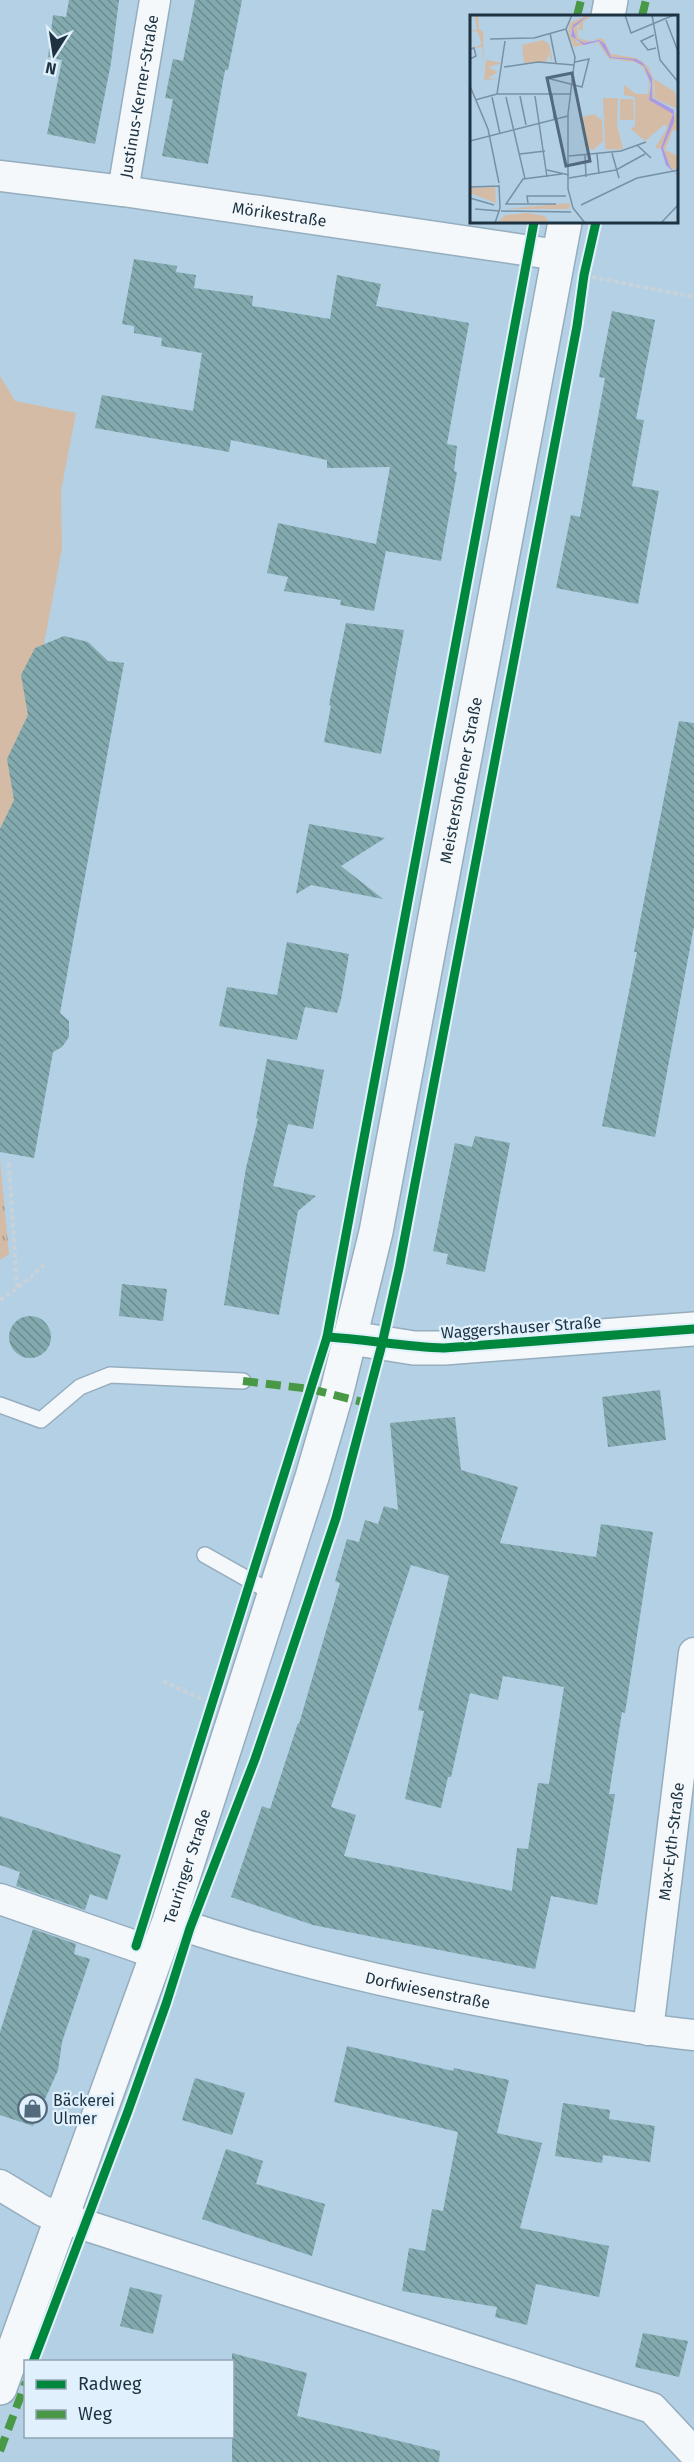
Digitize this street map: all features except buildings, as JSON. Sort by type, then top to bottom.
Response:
[{"type":"street","name":"Justinus-Kerner-Straße","points":[[123,191],[155,0]]},
{"type":"street","points":[[608,15],[611,0]]},
{"type":"street","name":"Mörikestraße","points":[[0,176],[123,191],[558,255]]},
{"type":"street","name":"Meistershofener Straße","points":[[351,1338],[376,1232],[565,224]]},
{"type":"street","name":"Waggershauser Straße","points":[[351,1338],[414,1348],[444,1348],[694,1329]]},
{"type":"street","name":"Teuringer Straße","points":[[0,2388],[158,1954],[312,1477],[351,1338]]},
{"type":"street","name":"Max-Eyth-Straße","points":[[648,2030],[694,1653]]},
{"type":"street","points":[[0,1899],[158,1954]]},
{"type":"street","name":"Dorfwiesenstraße","points":[[169,1921],[359,1977],[456,1997],[648,2030],[694,2035]]},
{"type":"street","points":[[0,2185],[43,2211],[63,2218],[652,2408],[694,2453]]},
{"type":"lane","points":[[0,1405],[41,1420],[80,1387],[110,1375],[243,1381]]},
{"type":"lane","points":[[205,1555],[274,1594]]},
{"type":"path","points":[[584,275],[694,297]]},
{"type":"path","points":[[9,1163],[17,1289]]},
{"type":"path","points":[[0,1300],[17,1289],[44,1265]]},
{"type":"path","points":[[163,1681],[212,1705]]},
{"type":"green space","points":[[0,376],[15,401],[76,413],[61,491],[62,548],[0,879]]},
{"type":"green space","points":[[0,1160],[9,1254],[0,1260]]},
{"type":"marked path","points":[[577,15],[581,0]]},
{"type":"marked path","points":[[642,15],[646,0]]},
{"type":"marked path","points":[[243,1381],[311,1389],[366,1403]]},
{"type":"marked path","points":[[0,2451],[24,2387]]},
{"type":"cycle path","points":[[136,1946],[327,1337],[534,224]]},
{"type":"cycle path","points":[[34,2360],[128,2111],[190,1928],[255,1759],[278,1692],[336,1518],[382,1344],[399,1268],[577,326],[584,275],[596,224]]},
{"type":"cycle path","points":[[327,1337],[444,1348],[694,1329]]},
{"type":"place","name":"Bäckerei Ulmer","points":[[32,2109]]}]
